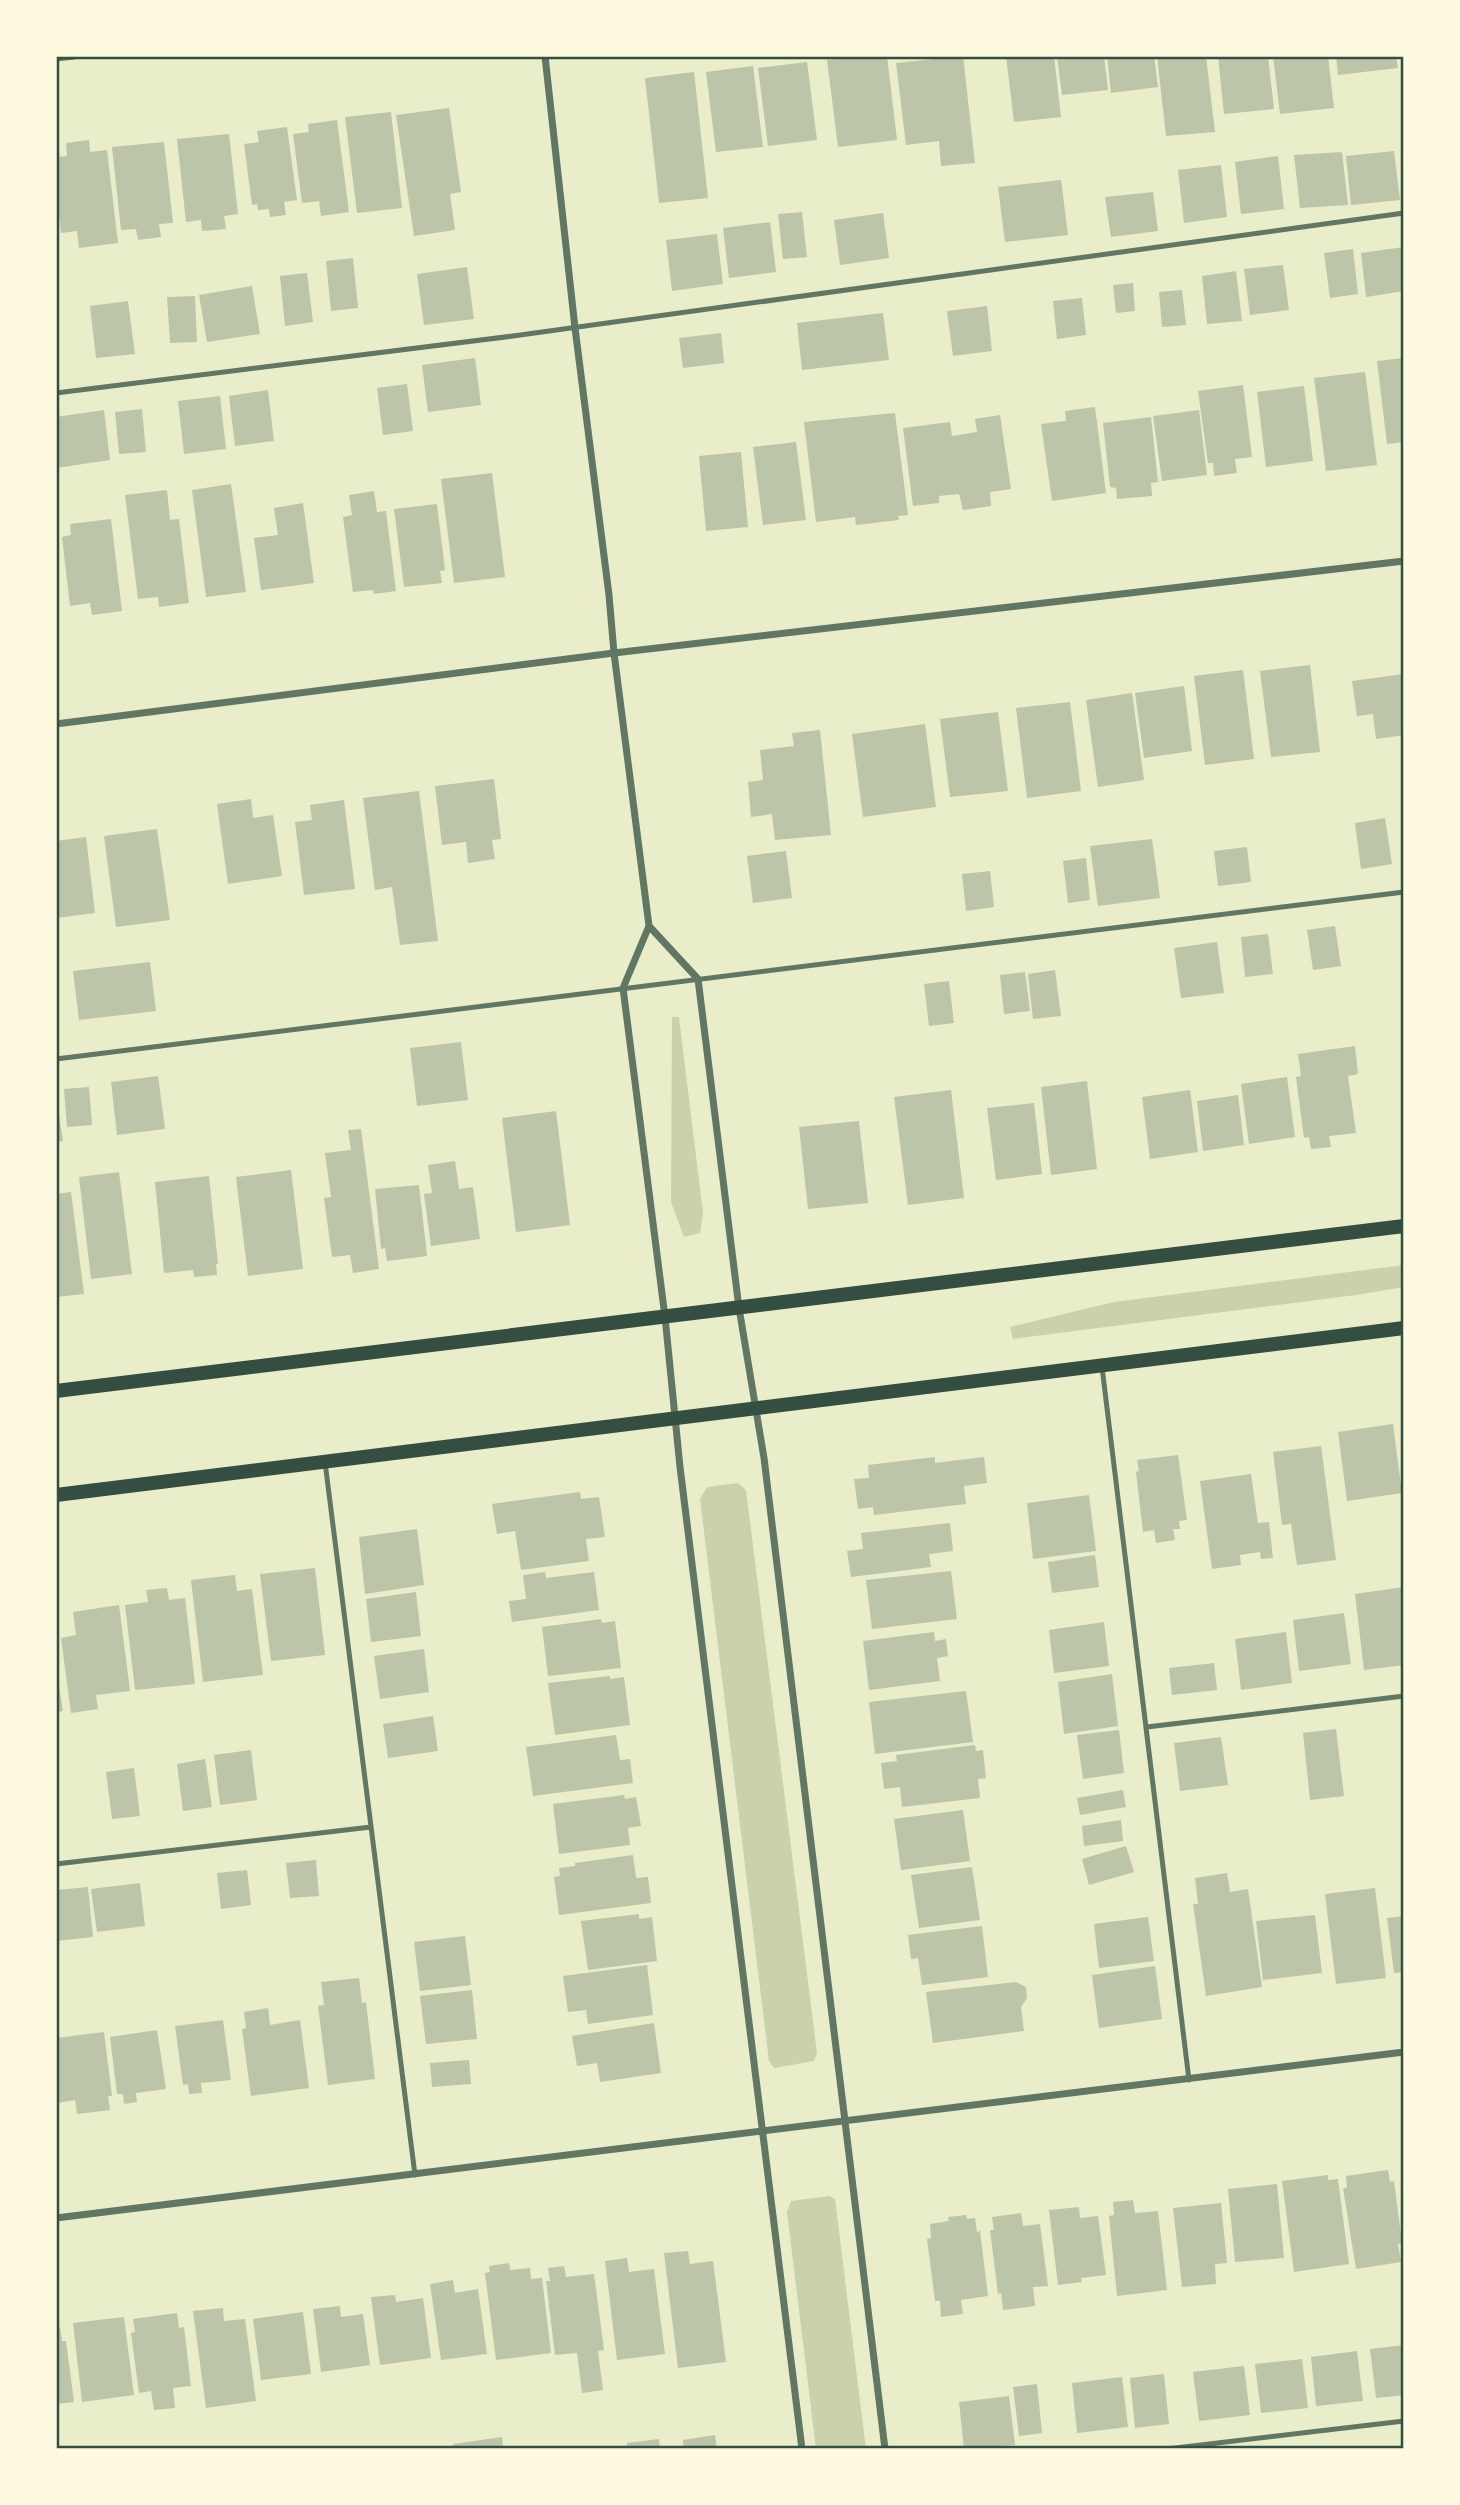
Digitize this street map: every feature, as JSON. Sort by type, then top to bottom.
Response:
[{"type":"main road","points":[[56,1391],[1404,1226]]},
{"type":"main road","points":[[56,1495],[1404,1328]]},
{"type":"street","points":[[56,58],[74,56]]},
{"type":"street","points":[[545,56],[575,328],[649,926],[623,988],[802,2449]]},
{"type":"street","points":[[56,724],[614,653],[1404,561]]},
{"type":"street","points":[[649,926],[698,979],[739,1308],[768,1486],[886,2449]]},
{"type":"street","points":[[56,2218],[1404,2052]]},
{"type":"lane","points":[[56,393],[575,328],[1404,213]]},
{"type":"lane","points":[[56,1059],[1404,892]]},
{"type":"lane","points":[[1102,1366],[1189,2080]]},
{"type":"lane","points":[[325,1462],[415,2175]]},
{"type":"lane","points":[[1147,1727],[1404,1696]]},
{"type":"lane","points":[[56,1864],[371,1828]]},
{"type":"lane","points":[[1167,2449],[1404,2421]]},
{"type":"green space","points":[[672,1017],[679,1017],[703,1213],[700,1233],[684,1237],[671,1202]]},
{"type":"green space","points":[[1404,1265],[1404,1287],[1356,1295],[1013,1339],[1010,1327],[1114,1302]]},
{"type":"green space","points":[[738,1483],[746,1490],[817,2053],[814,2061],[774,2068],[769,2061],[700,1499],[707,1487]]},
{"type":"green space","points":[[829,2196],[835,2199],[866,2449],[816,2449],[787,2212],[791,2201]]},
{"type":"building","points":[[887,56],[897,140],[838,147],[827,60]]},
{"type":"building","points":[[963,56],[975,163],[941,166],[939,141],[906,145],[896,63]]},
{"type":"building","points":[[1006,56],[1054,56],[1061,117],[1014,122]]},
{"type":"building","points":[[1057,56],[1104,56],[1108,90],[1062,95]]},
{"type":"building","points":[[1107,56],[1154,56],[1158,87],[1111,93]]},
{"type":"building","points":[[1157,56],[1206,56],[1215,132],[1166,136]]},
{"type":"building","points":[[1218,56],[1268,56],[1274,109],[1224,114]]},
{"type":"building","points":[[1273,56],[1328,56],[1334,108],[1280,114]]},
{"type":"building","points":[[1336,56],[1396,56],[1398,68],[1338,75]]},
{"type":"building","points":[[807,62],[817,140],[768,146],[758,68]]},
{"type":"building","points":[[753,66],[763,147],[716,152],[706,72]]},
{"type":"building","points":[[694,72],[708,198],[659,203],[645,78]]},
{"type":"building","points":[[449,108],[461,192],[450,194],[455,230],[414,236],[396,115]]},
{"type":"building","points":[[391,112],[402,208],[357,213],[345,117]]},
{"type":"building","points":[[337,120],[349,212],[321,216],[319,201],[302,203],[293,134],[309,132],[308,124]]},
{"type":"building","points":[[287,127],[297,200],[284,202],[286,215],[270,217],[269,209],[258,210],[257,204],[252,205],[244,144],[259,142],[257,131]]},
{"type":"building","points":[[229,134],[238,214],[224,216],[226,229],[202,231],[201,220],[186,222],[177,139]]},
{"type":"building","points":[[89,140],[90,152],[107,150],[118,243],[79,248],[77,231],[61,233],[56,189],[56,157],[67,156],[66,143]]},
{"type":"building","points":[[164,142],[173,223],[159,224],[161,237],[138,240],[136,229],[121,230],[112,147]]},
{"type":"building","points":[[1394,151],[1400,200],[1351,205],[1346,156]]},
{"type":"building","points":[[1342,152],[1348,205],[1300,208],[1294,155]]},
{"type":"building","points":[[1278,156],[1284,209],[1241,214],[1235,162]]},
{"type":"building","points":[[1221,165],[1227,217],[1184,223],[1178,170]]},
{"type":"building","points":[[1061,180],[1068,235],[1005,242],[998,187]]},
{"type":"building","points":[[1153,192],[1158,231],[1111,237],[1105,197]]},
{"type":"building","points":[[802,212],[807,257],[783,259],[778,214]]},
{"type":"building","points":[[883,213],[889,258],[840,265],[834,220]]},
{"type":"building","points":[[770,222],[776,272],[729,278],[723,228]]},
{"type":"building","points":[[717,234],[723,284],[672,291],[666,240]]},
{"type":"building","points":[[1404,247],[1404,291],[1366,297],[1361,253]]},
{"type":"building","points":[[1353,249],[1358,294],[1330,298],[1324,253]]},
{"type":"building","points":[[353,258],[358,308],[331,311],[326,261]]},
{"type":"building","points":[[1283,265],[1289,310],[1250,315],[1244,269]]},
{"type":"building","points":[[467,267],[474,319],[424,325],[417,274]]},
{"type":"building","points":[[1236,271],[1242,321],[1207,324],[1202,276]]},
{"type":"building","points":[[307,273],[313,322],[285,326],[280,276]]},
{"type":"building","points":[[1133,283],[1135,311],[1116,313],[1113,285]]},
{"type":"building","points":[[252,286],[260,334],[207,342],[199,295]]},
{"type":"building","points":[[1182,290],[1186,325],[1162,327],[1159,292]]},
{"type":"building","points":[[195,296],[197,342],[170,343],[167,297]]},
{"type":"building","points":[[1082,298],[1086,335],[1057,339],[1053,301]]},
{"type":"building","points":[[128,301],[135,354],[96,358],[90,306]]},
{"type":"building","points":[[987,306],[992,351],[953,356],[947,311]]},
{"type":"building","points":[[883,313],[889,360],[802,370],[797,323]]},
{"type":"building","points":[[721,333],[724,363],[683,368],[679,338]]},
{"type":"building","points":[[475,358],[481,405],[428,412],[422,365]]},
{"type":"building","points":[[1404,358],[1404,442],[1387,444],[1377,361]]},
{"type":"building","points":[[1365,372],[1377,465],[1326,471],[1314,378]]},
{"type":"building","points":[[407,384],[413,431],[383,435],[377,388]]},
{"type":"building","points":[[1243,385],[1252,457],[1235,459],[1237,473],[1214,476],[1213,463],[1208,463],[1198,391]]},
{"type":"building","points":[[1304,386],[1313,461],[1266,467],[1257,392]]},
{"type":"building","points":[[268,390],[274,441],[235,446],[229,396]]},
{"type":"building","points":[[220,396],[226,449],[184,454],[178,401]]},
{"type":"building","points":[[1095,407],[1106,493],[1052,501],[1041,424],[1066,421],[1065,411]]},
{"type":"building","points":[[142,409],[146,452],[119,454],[115,412]]},
{"type":"building","points":[[104,410],[110,460],[56,468],[56,417]]},
{"type":"building","points":[[1199,410],[1207,475],[1162,481],[1153,416]]},
{"type":"building","points":[[895,413],[908,515],[898,516],[899,520],[856,525],[855,517],[816,522],[804,422]]},
{"type":"building","points":[[1000,415],[1011,489],[990,492],[991,506],[963,510],[959,494],[939,496],[939,503],[913,506],[903,428],[950,422],[952,436],[977,432],[975,419]]},
{"type":"building","points":[[1151,417],[1158,482],[1151,483],[1152,496],[1117,499],[1116,488],[1110,487],[1103,423]]},
{"type":"building","points":[[796,442],[806,520],[763,525],[753,447]]},
{"type":"building","points":[[741,452],[748,527],[706,531],[699,456]]},
{"type":"building","points":[[492,473],[505,577],[454,583],[441,479]]},
{"type":"building","points":[[231,484],[246,592],[206,597],[192,490]]},
{"type":"building","points":[[167,490],[170,520],[179,519],[189,603],[159,607],[158,597],[138,599],[125,495]]},
{"type":"building","points":[[374,491],[377,512],[386,511],[396,591],[374,594],[373,590],[353,592],[343,517],[352,515],[349,495]]},
{"type":"building","points":[[303,503],[314,583],[261,590],[254,538],[278,535],[274,508]]},
{"type":"building","points":[[437,504],[445,570],[440,571],[442,583],[404,587],[394,509]]},
{"type":"building","points":[[111,519],[122,611],[92,615],[90,603],[70,606],[62,537],[71,535],[70,524]]},
{"type":"building","points":[[1310,665],[1320,752],[1271,757],[1260,671]]},
{"type":"building","points":[[1243,670],[1254,759],[1205,765],[1194,676]]},
{"type":"building","points":[[1404,674],[1404,735],[1376,739],[1373,714],[1357,716],[1352,681]]},
{"type":"building","points":[[1184,686],[1192,751],[1144,758],[1135,693]]},
{"type":"building","points":[[1132,693],[1144,780],[1098,787],[1086,700]]},
{"type":"building","points":[[1070,702],[1081,791],[1027,798],[1016,708]]},
{"type":"building","points":[[998,712],[1008,791],[950,797],[940,719]]},
{"type":"building","points":[[925,724],[936,807],[863,817],[852,734]]},
{"type":"building","points":[[820,730],[831,835],[775,840],[772,814],[751,817],[748,782],[763,780],[760,750],[794,746],[792,733]]},
{"type":"building","points":[[494,779],[501,839],[492,840],[495,859],[468,863],[466,842],[442,845],[435,786]]},
{"type":"building","points":[[419,791],[438,941],[400,945],[392,887],[375,890],[363,798]]},
{"type":"building","points":[[251,799],[253,818],[273,815],[282,876],[228,884],[217,804]]},
{"type":"building","points":[[344,800],[355,889],[304,895],[295,822],[312,820],[310,805]]},
{"type":"building","points":[[1385,818],[1392,864],[1361,869],[1355,823]]},
{"type":"building","points":[[157,829],[170,920],[116,927],[104,836]]},
{"type":"building","points":[[86,837],[95,913],[56,918],[56,841]]},
{"type":"building","points":[[1152,839],[1160,898],[1098,906],[1090,846]]},
{"type":"building","points":[[1247,847],[1251,882],[1218,886],[1214,851]]},
{"type":"building","points":[[786,851],[792,898],[753,903],[747,856]]},
{"type":"building","points":[[1086,858],[1090,900],[1068,903],[1063,861]]},
{"type":"building","points":[[990,871],[994,907],[966,911],[962,874]]},
{"type":"building","points":[[1335,926],[1341,966],[1313,970],[1307,930]]},
{"type":"building","points":[[1268,934],[1273,974],[1245,977],[1241,937]]},
{"type":"building","points":[[1217,942],[1224,993],[1181,998],[1174,948]]},
{"type":"building","points":[[150,962],[156,1011],[79,1020],[73,971]]},
{"type":"building","points":[[1055,970],[1061,1016],[1033,1019],[1028,974]]},
{"type":"building","points":[[1025,972],[1030,1011],[1004,1014],[1000,975]]},
{"type":"building","points":[[949,981],[954,1023],[929,1026],[924,984]]},
{"type":"building","points":[[461,1042],[468,1100],[417,1106],[410,1048]]},
{"type":"building","points":[[1355,1046],[1358,1074],[1348,1076],[1356,1133],[1329,1136],[1331,1147],[1311,1149],[1309,1137],[1304,1138],[1296,1077],[1301,1076],[1298,1054]]},
{"type":"building","points":[[158,1076],[165,1129],[117,1135],[111,1082]]},
{"type":"building","points":[[1287,1077],[1295,1137],[1249,1144],[1241,1084]]},
{"type":"building","points":[[1087,1081],[1097,1169],[1051,1175],[1041,1087]]},
{"type":"building","points":[[89,1087],[92,1125],[67,1127],[64,1089]]},
{"type":"building","points":[[951,1090],[964,1198],[908,1205],[894,1097]]},
{"type":"building","points":[[1190,1090],[1198,1152],[1150,1159],[1142,1097]]},
{"type":"building","points":[[56,1095],[63,1141],[56,1142]]},
{"type":"building","points":[[1238,1095],[1244,1145],[1203,1151],[1197,1101]]},
{"type":"building","points":[[1034,1103],[1042,1174],[996,1180],[987,1108]]},
{"type":"building","points":[[556,1111],[570,1225],[516,1232],[502,1118]]},
{"type":"building","points":[[859,1121],[868,1203],[808,1209],[799,1127]]},
{"type":"building","points":[[361,1129],[379,1269],[353,1273],[350,1255],[332,1257],[324,1198],[331,1197],[325,1153],[351,1150],[348,1130]]},
{"type":"building","points":[[455,1161],[459,1189],[473,1187],[480,1239],[431,1246],[424,1194],[432,1193],[428,1165]]},
{"type":"building","points":[[291,1170],[303,1269],[248,1276],[236,1177]]},
{"type":"building","points":[[119,1172],[132,1274],[91,1279],[79,1177]]},
{"type":"building","points":[[209,1176],[217,1275],[194,1277],[193,1270],[164,1273],[155,1182]]},
{"type":"building","points":[[419,1185],[427,1256],[387,1261],[385,1248],[381,1249],[375,1189]]},
{"type":"building","points":[[71,1192],[84,1294],[56,1297],[56,1194]]},
{"type":"building","points":[[1393,1424],[1402,1493],[1347,1501],[1338,1432]]},
{"type":"building","points":[[1321,1446],[1336,1560],[1297,1565],[1291,1524],[1282,1525],[1273,1452]]},
{"type":"building","points":[[1178,1455],[1187,1520],[1179,1521],[1180,1529],[1173,1529],[1175,1540],[1156,1543],[1154,1530],[1143,1532],[1137,1460]]},
{"type":"building","points":[[935,1457],[935,1463],[984,1457],[987,1483],[964,1486],[966,1504],[874,1515],[873,1507],[858,1509],[854,1479],[869,1478],[868,1465]]},
{"type":"building","points":[[1251,1474],[1258,1523],[1269,1522],[1273,1558],[1261,1559],[1260,1552],[1240,1555],[1241,1565],[1212,1569],[1200,1481]]},
{"type":"building","points":[[580,1492],[581,1499],[599,1497],[605,1537],[586,1539],[589,1561],[521,1570],[515,1531],[497,1534],[492,1504]]},
{"type":"building","points":[[1089,1495],[1096,1551],[1033,1559],[1027,1503]]},
{"type":"building","points":[[950,1523],[953,1551],[929,1554],[931,1567],[851,1577],[847,1551],[863,1549],[861,1533]]},
{"type":"building","points":[[417,1529],[424,1585],[365,1594],[359,1537]]},
{"type":"building","points":[[1095,1555],[1099,1587],[1052,1593],[1048,1562]]},
{"type":"building","points":[[315,1568],[325,1655],[271,1661],[260,1574]]},
{"type":"building","points":[[951,1571],[957,1619],[872,1629],[866,1580]]},
{"type":"building","points":[[545,1572],[546,1578],[594,1572],[599,1610],[512,1622],[509,1601],[526,1599],[523,1575]]},
{"type":"building","points":[[235,1575],[237,1591],[252,1589],[263,1675],[203,1682],[191,1580]]},
{"type":"building","points":[[1404,1587],[1404,1665],[1364,1670],[1355,1594]]},
{"type":"building","points":[[167,1588],[169,1600],[185,1598],[195,1684],[135,1690],[125,1605],[148,1602],[146,1590]]},
{"type":"building","points":[[416,1592],[421,1636],[371,1642],[366,1599]]},
{"type":"building","points":[[119,1605],[130,1691],[96,1695],[98,1709],[71,1713],[61,1638],[76,1635],[73,1612]]},
{"type":"building","points":[[1344,1613],[1351,1664],[1299,1671],[1293,1620]]},
{"type":"building","points":[[601,1619],[602,1623],[615,1621],[621,1668],[548,1676],[542,1627]]},
{"type":"building","points":[[1104,1622],[1109,1666],[1054,1673],[1049,1630]]},
{"type":"building","points":[[934,1632],[935,1641],[946,1639],[948,1656],[937,1658],[940,1681],[869,1690],[863,1641]]},
{"type":"building","points":[[1286,1632],[1292,1683],[1241,1690],[1235,1639]]},
{"type":"building","points":[[424,1649],[429,1692],[380,1699],[374,1656]]},
{"type":"building","points":[[1214,1663],[1217,1690],[1172,1695],[1169,1668]]},
{"type":"building","points":[[56,1668],[63,1711],[56,1712]]},
{"type":"building","points":[[1112,1674],[1118,1726],[1064,1734],[1058,1682]]},
{"type":"building","points":[[610,1676],[610,1679],[624,1677],[630,1725],[555,1735],[548,1683]]},
{"type":"building","points":[[966,1691],[973,1742],[875,1754],[869,1702]]},
{"type":"building","points":[[433,1716],[438,1751],[388,1758],[383,1724]]},
{"type":"building","points":[[1336,1729],[1344,1796],[1310,1800],[1303,1733]]},
{"type":"building","points":[[1119,1730],[1124,1773],[1083,1779],[1077,1735]]},
{"type":"building","points":[[616,1735],[620,1760],[630,1759],[633,1783],[533,1796],[526,1747]]},
{"type":"building","points":[[1221,1737],[1228,1785],[1180,1791],[1174,1743]]},
{"type":"building","points":[[975,1745],[976,1751],[983,1750],[986,1778],[978,1779],[980,1798],[902,1807],[900,1787],[884,1789],[881,1763],[897,1761],[896,1755]]},
{"type":"building","points":[[251,1750],[257,1800],[220,1805],[214,1755]]},
{"type":"building","points":[[205,1759],[212,1807],[183,1811],[177,1764]]},
{"type":"building","points":[[134,1768],[140,1816],[112,1819],[106,1772]]},
{"type":"building","points":[[1123,1790],[1126,1807],[1080,1815],[1077,1798]]},
{"type":"building","points":[[624,1795],[625,1799],[636,1797],[641,1826],[628,1828],[630,1845],[559,1854],[553,1804]]},
{"type":"building","points":[[963,1810],[970,1861],[901,1870],[894,1819]]},
{"type":"building","points":[[1121,1820],[1123,1841],[1084,1846],[1082,1826]]},
{"type":"building","points":[[1126,1846],[1134,1872],[1089,1885],[1082,1859]]},
{"type":"building","points":[[633,1855],[636,1878],[648,1877],[651,1903],[559,1915],[554,1877],[560,1876],[559,1868],[575,1866],[575,1863]]},
{"type":"building","points":[[316,1860],[319,1896],[290,1898],[286,1863]]},
{"type":"building","points":[[972,1867],[980,1920],[919,1928],[911,1875]]},
{"type":"building","points":[[247,1870],[251,1905],[221,1909],[217,1873]]},
{"type":"building","points":[[1227,1873],[1230,1892],[1248,1889],[1262,1987],[1206,1996],[1193,1904],[1198,1904],[1195,1878]]},
{"type":"building","points":[[140,1883],[145,1926],[97,1932],[91,1889]]},
{"type":"building","points":[[88,1887],[93,1937],[56,1941],[56,1890]]},
{"type":"building","points":[[1375,1888],[1386,1978],[1336,1984],[1325,1894]]},
{"type":"building","points":[[639,1914],[639,1919],[652,1917],[657,1961],[588,1970],[581,1921]]},
{"type":"building","points":[[1315,1915],[1322,1973],[1263,1980],[1256,1921]]},
{"type":"building","points":[[1404,1916],[1404,1972],[1394,1973],[1387,1918]]},
{"type":"building","points":[[1148,1917],[1154,1961],[1099,1968],[1094,1924]]},
{"type":"building","points":[[982,1926],[988,1977],[922,1985],[918,1958],[911,1959],[908,1935]]},
{"type":"building","points":[[465,1936],[471,1985],[420,1991],[414,1942]]},
{"type":"building","points":[[647,1965],[653,2015],[588,2024],[586,2010],[568,2012],[563,1976]]},
{"type":"building","points":[[1155,1966],[1162,2019],[1099,2028],[1092,1975]]},
{"type":"building","points":[[359,1978],[362,2003],[366,2002],[375,2079],[328,2085],[318,2006],[324,2005],[321,1982]]},
{"type":"building","points":[[1016,1982],[1026,1987],[1027,1998],[1021,2007],[1024,2031],[933,2043],[926,1992]]},
{"type":"building","points":[[472,1990],[477,2039],[426,2044],[420,1996]]},
{"type":"building","points":[[268,2008],[270,2025],[300,2020],[309,2088],[251,2096],[242,2029],[246,2028],[244,2012]]},
{"type":"building","points":[[223,2020],[231,2080],[201,2083],[202,2093],[189,2094],[188,2084],[183,2085],[175,2026]]},
{"type":"building","points":[[654,2023],[661,2073],[600,2082],[597,2063],[577,2066],[572,2036]]},
{"type":"building","points":[[157,2030],[166,2089],[136,2093],[137,2102],[124,2104],[123,2094],[117,2094],[110,2037]]},
{"type":"building","points":[[104,2032],[112,2096],[108,2096],[110,2110],[77,2114],[75,2100],[57,2103],[56,2038]]},
{"type":"building","points":[[469,2060],[471,2084],[432,2087],[430,2063]]},
{"type":"building","points":[[1388,2170],[1390,2182],[1394,2181],[1402,2243],[1398,2244],[1401,2262],[1356,2269],[1343,2188],[1347,2188],[1346,2176]]},
{"type":"building","points":[[1328,2175],[1328,2180],[1338,2179],[1349,2264],[1294,2272],[1282,2181]]},
{"type":"building","points":[[1277,2184],[1284,2258],[1235,2262],[1228,2189]]},
{"type":"building","points":[[1133,2200],[1135,2213],[1158,2211],[1167,2290],[1117,2296],[1109,2216],[1114,2215],[1113,2202]]},
{"type":"building","points":[[1221,2203],[1227,2263],[1215,2264],[1216,2284],[1182,2287],[1173,2208]]},
{"type":"building","points":[[1079,2207],[1080,2218],[1098,2216],[1106,2275],[1081,2278],[1082,2282],[1058,2285],[1049,2210]]},
{"type":"building","points":[[1021,2213],[1023,2226],[1040,2224],[1048,2286],[1033,2287],[1035,2306],[1003,2310],[1001,2293],[998,2294],[990,2230],[994,2230],[992,2217]]},
{"type":"building","points":[[966,2215],[967,2219],[975,2218],[977,2232],[980,2231],[988,2296],[961,2300],[963,2314],[941,2317],[940,2301],[935,2301],[927,2239],[931,2238],[930,2224],[949,2221],[948,2217]]},
{"type":"building","points":[[688,2251],[690,2264],[713,2261],[726,2362],[678,2368],[664,2253]]},
{"type":"building","points":[[627,2258],[629,2272],[654,2269],[665,2354],[617,2360],[605,2261]]},
{"type":"building","points":[[509,2263],[510,2270],[530,2268],[531,2279],[542,2278],[551,2353],[496,2360],[485,2273],[490,2272],[489,2266]]},
{"type":"building","points":[[564,2266],[566,2277],[594,2274],[604,2350],[598,2351],[603,2390],[582,2393],[577,2353],[555,2355],[546,2281],[550,2281],[548,2268]]},
{"type":"building","points":[[453,2280],[455,2293],[478,2289],[487,2354],[441,2360],[430,2284]]},
{"type":"building","points":[[395,2295],[396,2302],[423,2298],[431,2358],[380,2365],[371,2297]]},
{"type":"building","points":[[340,2306],[341,2317],[363,2314],[370,2365],[321,2372],[313,2309]]},
{"type":"building","points":[[223,2308],[224,2321],[245,2319],[256,2401],[206,2408],[193,2311]]},
{"type":"building","points":[[303,2312],[311,2374],[261,2380],[253,2319]]},
{"type":"building","points":[[177,2313],[179,2328],[184,2327],[191,2386],[173,2388],[175,2408],[154,2410],[151,2391],[139,2393],[131,2333],[135,2332],[133,2319]]},
{"type":"building","points":[[124,2317],[134,2395],[82,2402],[73,2323]]},
{"type":"building","points":[[60,2327],[62,2341],[66,2341],[74,2402],[56,2404],[56,2328]]},
{"type":"building","points":[[1404,2345],[1404,2395],[1376,2398],[1370,2349]]},
{"type":"building","points":[[1357,2351],[1363,2401],[1316,2406],[1311,2357]]},
{"type":"building","points":[[1302,2359],[1308,2408],[1261,2413],[1255,2364]]},
{"type":"building","points":[[1244,2366],[1250,2415],[1199,2421],[1193,2372]]},
{"type":"building","points":[[1164,2374],[1169,2424],[1135,2428],[1130,2378]]},
{"type":"building","points":[[1122,2377],[1128,2427],[1077,2433],[1072,2383]]},
{"type":"building","points":[[1037,2384],[1042,2433],[1019,2436],[1013,2387]]},
{"type":"building","points":[[1009,2396],[1015,2445],[964,2449],[959,2402]]},
{"type":"building","points":[[715,2435],[717,2449],[684,2449],[683,2440]]},
{"type":"building","points":[[502,2437],[503,2449],[454,2449],[453,2444]]},
{"type":"building","points":[[659,2439],[660,2449],[627,2449],[627,2443]]}]
